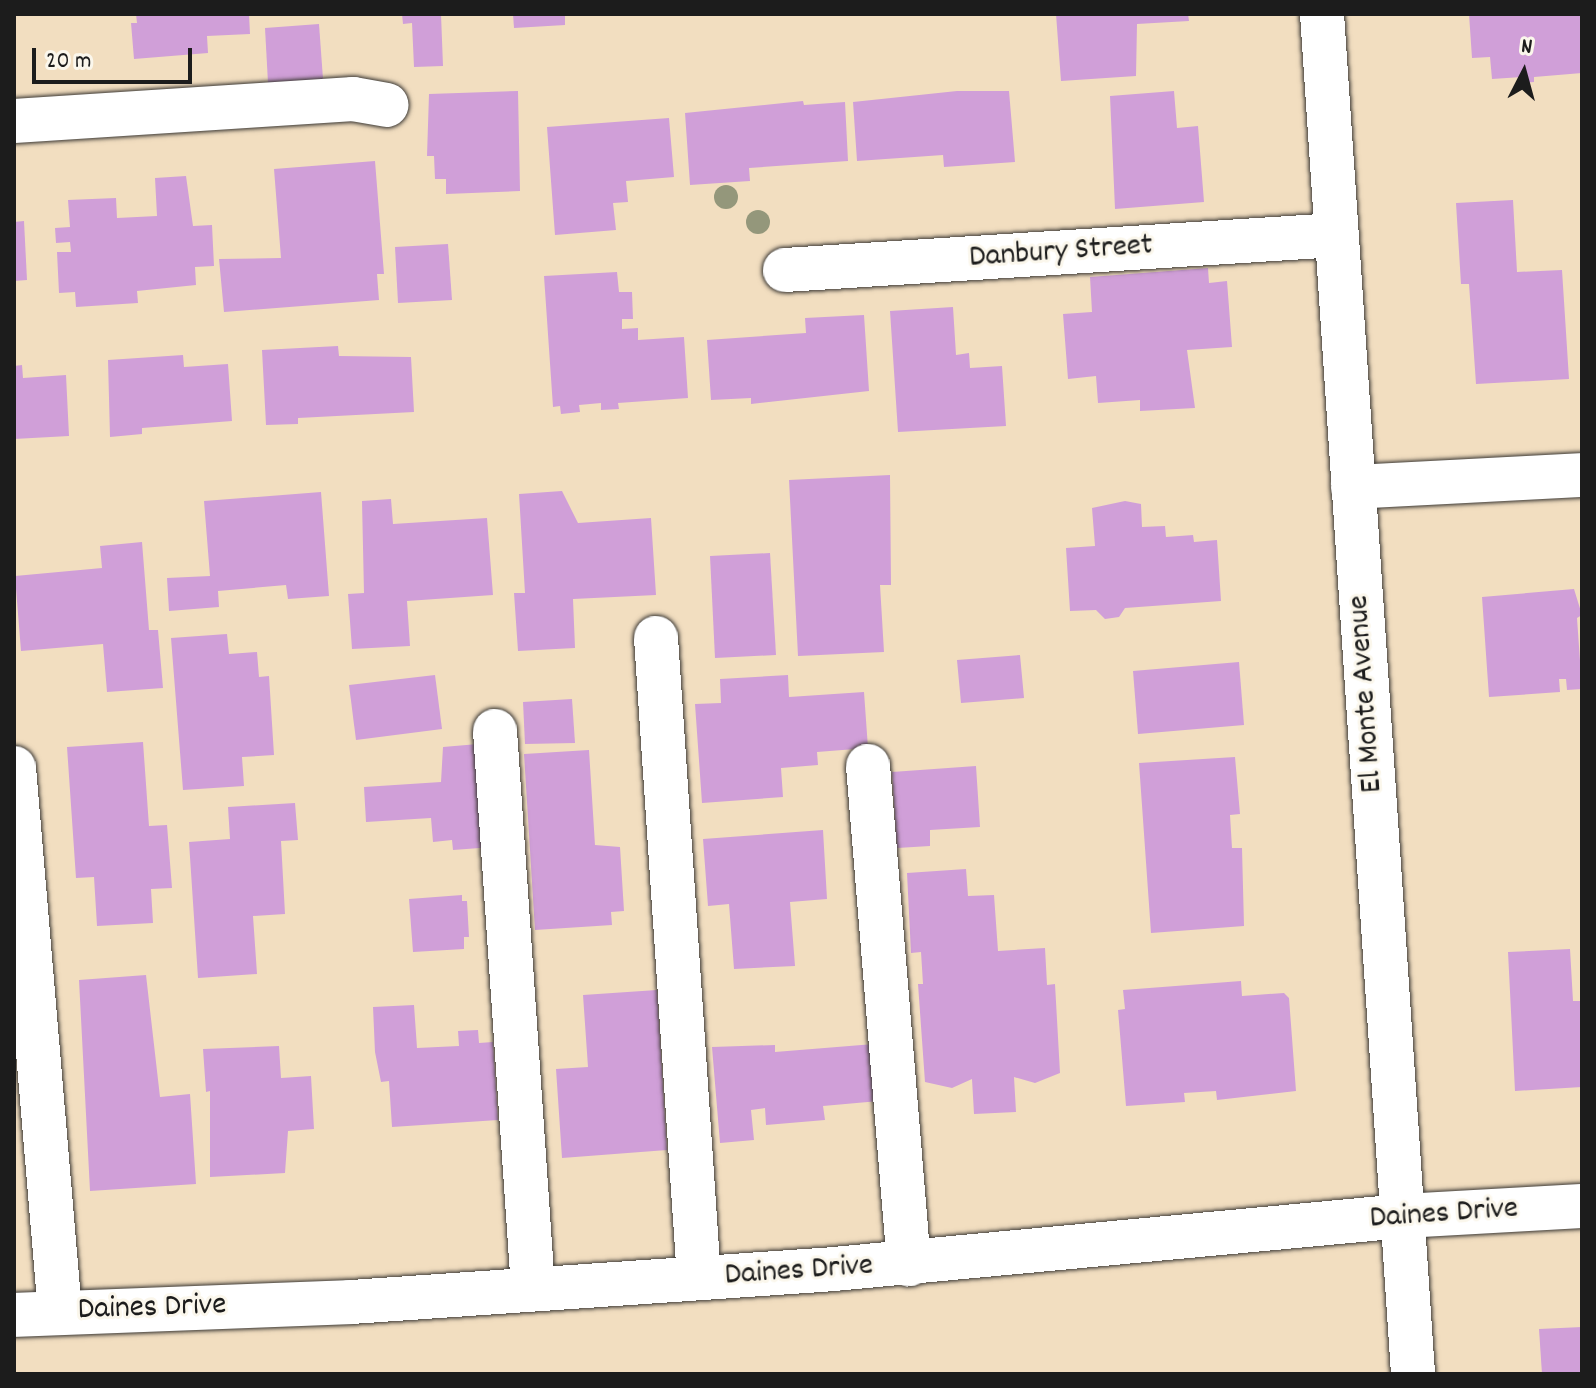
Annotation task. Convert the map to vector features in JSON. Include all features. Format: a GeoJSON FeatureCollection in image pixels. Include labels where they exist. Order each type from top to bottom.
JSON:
{"type":"FeatureCollection","features":[{"type":"Feature","properties":{"kind":"street","name":"El Monte Avenue"},"geometry":{"type":"LineString","coordinates":[[1322,14],[1413,1374]]}},
{"type":"Feature","properties":{"kind":"street"},"geometry":{"type":"LineString","coordinates":[[14,121],[353,99],[386,105]]}},
{"type":"Feature","properties":{"kind":"street","name":"Danbury Street"},"geometry":{"type":"LineString","coordinates":[[785,270],[1336,235]]}},
{"type":"Feature","properties":{"kind":"street"},"geometry":{"type":"LineString","coordinates":[[1353,487],[1582,475]]}},
{"type":"Feature","properties":{"kind":"street"},"geometry":{"type":"LineString","coordinates":[[656,638],[699,1278]]}},
{"type":"Feature","properties":{"kind":"street"},"geometry":{"type":"LineString","coordinates":[[495,731],[533,1289]]}},
{"type":"Feature","properties":{"kind":"street"},"geometry":{"type":"LineString","coordinates":[[868,766],[909,1264]]}},
{"type":"Feature","properties":{"kind":"street"},"geometry":{"type":"LineString","coordinates":[[14,768],[60,1312]]}},
{"type":"Feature","properties":{"kind":"street","name":"Daines Drive"},"geometry":{"type":"LineString","coordinates":[[14,1315],[533,1289],[909,1264],[1403,1216],[1582,1206]]}},
{"type":"Feature","properties":{"kind":"building"},"geometry":{"type":"Polygon","coordinates":[[[136,14],[249,14],[250,34],[207,36],[208,53],[134,59],[131,23],[137,23],[136,14]]]}},
{"type":"Feature","properties":{"kind":"building"},"geometry":{"type":"Polygon","coordinates":[[[402,14],[441,14],[443,66],[414,67],[412,23],[403,24],[402,14]]]}},
{"type":"Feature","properties":{"kind":"building"},"geometry":{"type":"Polygon","coordinates":[[[513,14],[565,14],[565,25],[514,28],[513,14]]]}},
{"type":"Feature","properties":{"kind":"building"},"geometry":{"type":"Polygon","coordinates":[[[1056,14],[1188,14],[1189,21],[1137,24],[1136,76],[1061,81],[1056,14]]]}},
{"type":"Feature","properties":{"kind":"building"},"geometry":{"type":"Polygon","coordinates":[[[1469,14],[1582,14],[1582,73],[1534,77],[1534,82],[1522,83],[1522,77],[1492,79],[1490,57],[1472,58],[1469,14]]]}},
{"type":"Feature","properties":{"kind":"building"},"geometry":{"type":"Polygon","coordinates":[[[319,24],[323,79],[268,83],[265,28],[319,24]]]}},
{"type":"Feature","properties":{"kind":"building"},"geometry":{"type":"Polygon","coordinates":[[[518,91],[520,191],[446,194],[446,179],[435,179],[434,156],[427,156],[429,94],[518,91]]]}},
{"type":"Feature","properties":{"kind":"building"},"geometry":{"type":"Polygon","coordinates":[[[957,91],[1009,91],[1015,162],[944,167],[943,155],[857,161],[853,102],[957,91]]]}},
{"type":"Feature","properties":{"kind":"building"},"geometry":{"type":"Polygon","coordinates":[[[1174,91],[1177,128],[1198,126],[1204,202],[1115,209],[1110,96],[1174,91]]]}},
{"type":"Feature","properties":{"kind":"building"},"geometry":{"type":"Polygon","coordinates":[[[803,101],[804,105],[845,102],[848,161],[749,168],[750,181],[690,185],[685,113],[803,101]]]}},
{"type":"Feature","properties":{"kind":"building"},"geometry":{"type":"Polygon","coordinates":[[[669,118],[674,177],[626,181],[628,202],[613,203],[616,230],[555,235],[547,127],[669,118]]]}},
{"type":"Feature","properties":{"kind":"building"},"geometry":{"type":"Polygon","coordinates":[[[375,161],[384,274],[377,274],[379,300],[224,312],[219,259],[281,258],[274,169],[375,161]]]}},
{"type":"Feature","properties":{"kind":"building"},"geometry":{"type":"Polygon","coordinates":[[[186,176],[193,226],[212,225],[214,266],[195,267],[196,285],[137,291],[138,303],[76,307],[75,292],[59,293],[57,252],[71,252],[70,242],[56,243],[55,228],[70,227],[68,200],[116,198],[117,218],[157,216],[155,178],[186,176]]]}},
{"type":"Feature","properties":{"kind":"building"},"geometry":{"type":"Polygon","coordinates":[[[1513,200],[1517,272],[1562,270],[1569,379],[1476,384],[1469,284],[1461,284],[1456,203],[1513,200]]]}},
{"type":"Feature","properties":{"kind":"building"},"geometry":{"type":"Polygon","coordinates":[[[24,221],[27,280],[14,281],[14,222],[24,221]]]}},
{"type":"Feature","properties":{"kind":"building"},"geometry":{"type":"Polygon","coordinates":[[[448,244],[452,300],[398,303],[395,247],[448,244]]]}},
{"type":"Feature","properties":{"kind":"building"},"geometry":{"type":"Polygon","coordinates":[[[1208,268],[1209,283],[1227,281],[1232,347],[1187,350],[1195,408],[1140,411],[1140,400],[1098,403],[1096,376],[1068,379],[1063,314],[1092,312],[1090,277],[1208,268]]]}},
{"type":"Feature","properties":{"kind":"building"},"geometry":{"type":"Polygon","coordinates":[[[617,272],[619,292],[632,292],[633,319],[622,319],[622,329],[638,328],[638,340],[684,337],[688,398],[618,403],[619,409],[601,410],[601,403],[579,405],[580,412],[561,414],[560,406],[553,407],[544,276],[617,272]]]}},
{"type":"Feature","properties":{"kind":"building"},"geometry":{"type":"Polygon","coordinates":[[[953,307],[956,355],[969,353],[970,368],[1002,366],[1006,426],[898,432],[890,311],[953,307]]]}},
{"type":"Feature","properties":{"kind":"building"},"geometry":{"type":"Polygon","coordinates":[[[864,315],[869,391],[751,404],[751,398],[711,400],[707,340],[806,333],[805,318],[864,315]]]}},
{"type":"Feature","properties":{"kind":"building"},"geometry":{"type":"Polygon","coordinates":[[[338,346],[339,356],[411,357],[414,412],[298,418],[298,424],[266,425],[262,350],[338,346]]]}},
{"type":"Feature","properties":{"kind":"building"},"geometry":{"type":"Polygon","coordinates":[[[183,355],[184,367],[228,364],[232,421],[142,428],[142,434],[110,437],[108,360],[183,355]]]}},
{"type":"Feature","properties":{"kind":"building"},"geometry":{"type":"Polygon","coordinates":[[[22,365],[23,378],[66,375],[69,436],[14,439],[14,366],[22,365]]]}},
{"type":"Feature","properties":{"kind":"building"},"geometry":{"type":"Polygon","coordinates":[[[890,475],[891,585],[880,585],[884,652],[798,656],[789,480],[890,475]]]}},
{"type":"Feature","properties":{"kind":"building"},"geometry":{"type":"Polygon","coordinates":[[[562,491],[578,523],[651,518],[656,595],[573,599],[575,648],[518,651],[514,593],[525,593],[519,494],[562,491]]]}},
{"type":"Feature","properties":{"kind":"building"},"geometry":{"type":"Polygon","coordinates":[[[321,492],[329,596],[288,599],[286,585],[218,591],[219,607],[169,611],[167,578],[210,576],[204,501],[321,492]]]}},
{"type":"Feature","properties":{"kind":"building"},"geometry":{"type":"Polygon","coordinates":[[[391,499],[393,524],[487,518],[493,595],[407,601],[410,646],[352,649],[348,594],[364,593],[362,501],[391,499]]]}},
{"type":"Feature","properties":{"kind":"building"},"geometry":{"type":"Polygon","coordinates":[[[1125,501],[1141,504],[1142,527],[1165,526],[1166,537],[1193,535],[1194,542],[1217,540],[1221,601],[1125,608],[1119,617],[1105,619],[1096,610],[1070,611],[1066,548],[1095,546],[1092,508],[1125,501]]]}},
{"type":"Feature","properties":{"kind":"building"},"geometry":{"type":"Polygon","coordinates":[[[142,542],[149,630],[158,630],[163,688],[107,692],[103,644],[21,651],[15,576],[102,568],[100,546],[142,542]]]}},
{"type":"Feature","properties":{"kind":"building"},"geometry":{"type":"Polygon","coordinates":[[[770,553],[776,655],[715,658],[710,556],[770,553]]]}},
{"type":"Feature","properties":{"kind":"building"},"geometry":{"type":"Polygon","coordinates":[[[1574,589],[1582,615],[1577,618],[1582,689],[1567,690],[1566,679],[1559,679],[1560,692],[1489,697],[1482,597],[1574,589]]]}},
{"type":"Feature","properties":{"kind":"building"},"geometry":{"type":"Polygon","coordinates":[[[227,634],[229,654],[257,652],[259,677],[269,676],[274,755],[242,757],[244,786],[183,790],[171,638],[227,634]]]}},
{"type":"Feature","properties":{"kind":"building"},"geometry":{"type":"Polygon","coordinates":[[[1020,655],[1024,698],[961,703],[957,660],[1020,655]]]}},
{"type":"Feature","properties":{"kind":"building"},"geometry":{"type":"Polygon","coordinates":[[[1239,662],[1244,725],[1138,734],[1133,671],[1239,662]]]}},
{"type":"Feature","properties":{"kind":"building"},"geometry":{"type":"Polygon","coordinates":[[[435,675],[442,729],[356,740],[349,685],[435,675]]]}},
{"type":"Feature","properties":{"kind":"building"},"geometry":{"type":"Polygon","coordinates":[[[788,675],[789,697],[864,692],[868,748],[817,752],[818,765],[781,768],[783,797],[702,803],[695,704],[721,703],[720,679],[788,675]]]}},
{"type":"Feature","properties":{"kind":"building"},"geometry":{"type":"Polygon","coordinates":[[[572,699],[575,743],[525,744],[523,702],[572,699]]]}},
{"type":"Feature","properties":{"kind":"building"},"geometry":{"type":"Polygon","coordinates":[[[143,742],[149,826],[167,825],[172,888],[151,889],[153,923],[97,926],[94,877],[76,878],[67,747],[143,742]]]}},
{"type":"Feature","properties":{"kind":"building"},"geometry":{"type":"Polygon","coordinates":[[[478,744],[493,847],[453,850],[452,840],[433,842],[431,818],[366,822],[364,787],[441,782],[443,747],[478,744]]]}},
{"type":"Feature","properties":{"kind":"building"},"geometry":{"type":"Polygon","coordinates":[[[589,750],[595,845],[620,847],[624,911],[611,912],[612,925],[535,930],[524,754],[589,750]]]}},
{"type":"Feature","properties":{"kind":"building"},"geometry":{"type":"Polygon","coordinates":[[[1235,757],[1240,814],[1230,815],[1232,848],[1242,848],[1244,926],[1151,933],[1139,763],[1235,757]]]}},
{"type":"Feature","properties":{"kind":"building"},"geometry":{"type":"Polygon","coordinates":[[[976,766],[980,827],[930,830],[930,846],[897,848],[892,772],[976,766]]]}},
{"type":"Feature","properties":{"kind":"building"},"geometry":{"type":"Polygon","coordinates":[[[295,803],[298,840],[281,841],[285,914],[253,916],[257,974],[198,978],[189,842],[230,839],[228,807],[295,803]]]}},
{"type":"Feature","properties":{"kind":"building"},"geometry":{"type":"Polygon","coordinates":[[[823,830],[827,899],[790,902],[795,966],[734,969],[729,904],[708,906],[703,839],[823,830]]]}},
{"type":"Feature","properties":{"kind":"building"},"geometry":{"type":"Polygon","coordinates":[[[966,869],[968,896],[994,895],[998,951],[1045,948],[1047,985],[1055,984],[1060,1073],[1035,1083],[1014,1077],[1016,1112],[974,1114],[972,1079],[952,1088],[925,1082],[918,984],[923,984],[921,952],[911,953],[907,873],[966,869]]]}},
{"type":"Feature","properties":{"kind":"building"},"geometry":{"type":"Polygon","coordinates":[[[462,895],[462,901],[467,901],[469,937],[464,937],[464,949],[413,952],[409,899],[462,895]]]}},
{"type":"Feature","properties":{"kind":"building"},"geometry":{"type":"Polygon","coordinates":[[[1570,949],[1573,1001],[1582,1001],[1582,1087],[1515,1091],[1508,952],[1570,949]]]}},
{"type":"Feature","properties":{"kind":"building"},"geometry":{"type":"Polygon","coordinates":[[[146,975],[160,1097],[190,1094],[196,1184],[90,1191],[79,980],[146,975]]]}},
{"type":"Feature","properties":{"kind":"building"},"geometry":{"type":"Polygon","coordinates":[[[1241,981],[1242,996],[1284,993],[1289,998],[1296,1091],[1217,1100],[1216,1091],[1184,1093],[1185,1102],[1126,1106],[1118,1010],[1125,1009],[1123,990],[1241,981]]]}},
{"type":"Feature","properties":{"kind":"building"},"geometry":{"type":"Polygon","coordinates":[[[657,990],[667,1150],[562,1158],[556,1069],[588,1067],[583,995],[657,990]]]}},
{"type":"Feature","properties":{"kind":"building"},"geometry":{"type":"Polygon","coordinates":[[[414,1005],[417,1048],[459,1046],[458,1031],[478,1030],[479,1043],[493,1042],[498,1120],[392,1127],[389,1081],[381,1082],[375,1052],[373,1007],[414,1005]]]}},
{"type":"Feature","properties":{"kind":"building"},"geometry":{"type":"Polygon","coordinates":[[[874,1044],[879,1101],[823,1106],[825,1120],[766,1125],[765,1108],[751,1110],[754,1140],[720,1143],[712,1047],[775,1045],[775,1052],[874,1044]]]}},
{"type":"Feature","properties":{"kind":"building"},"geometry":{"type":"Polygon","coordinates":[[[279,1046],[281,1078],[311,1076],[314,1129],[288,1131],[285,1173],[210,1177],[210,1091],[206,1092],[203,1049],[279,1046]]]}},
{"type":"Feature","properties":{"kind":"building"},"geometry":{"type":"Polygon","coordinates":[[[1582,1327],[1582,1374],[1542,1374],[1539,1329],[1582,1327]]]}}]}
